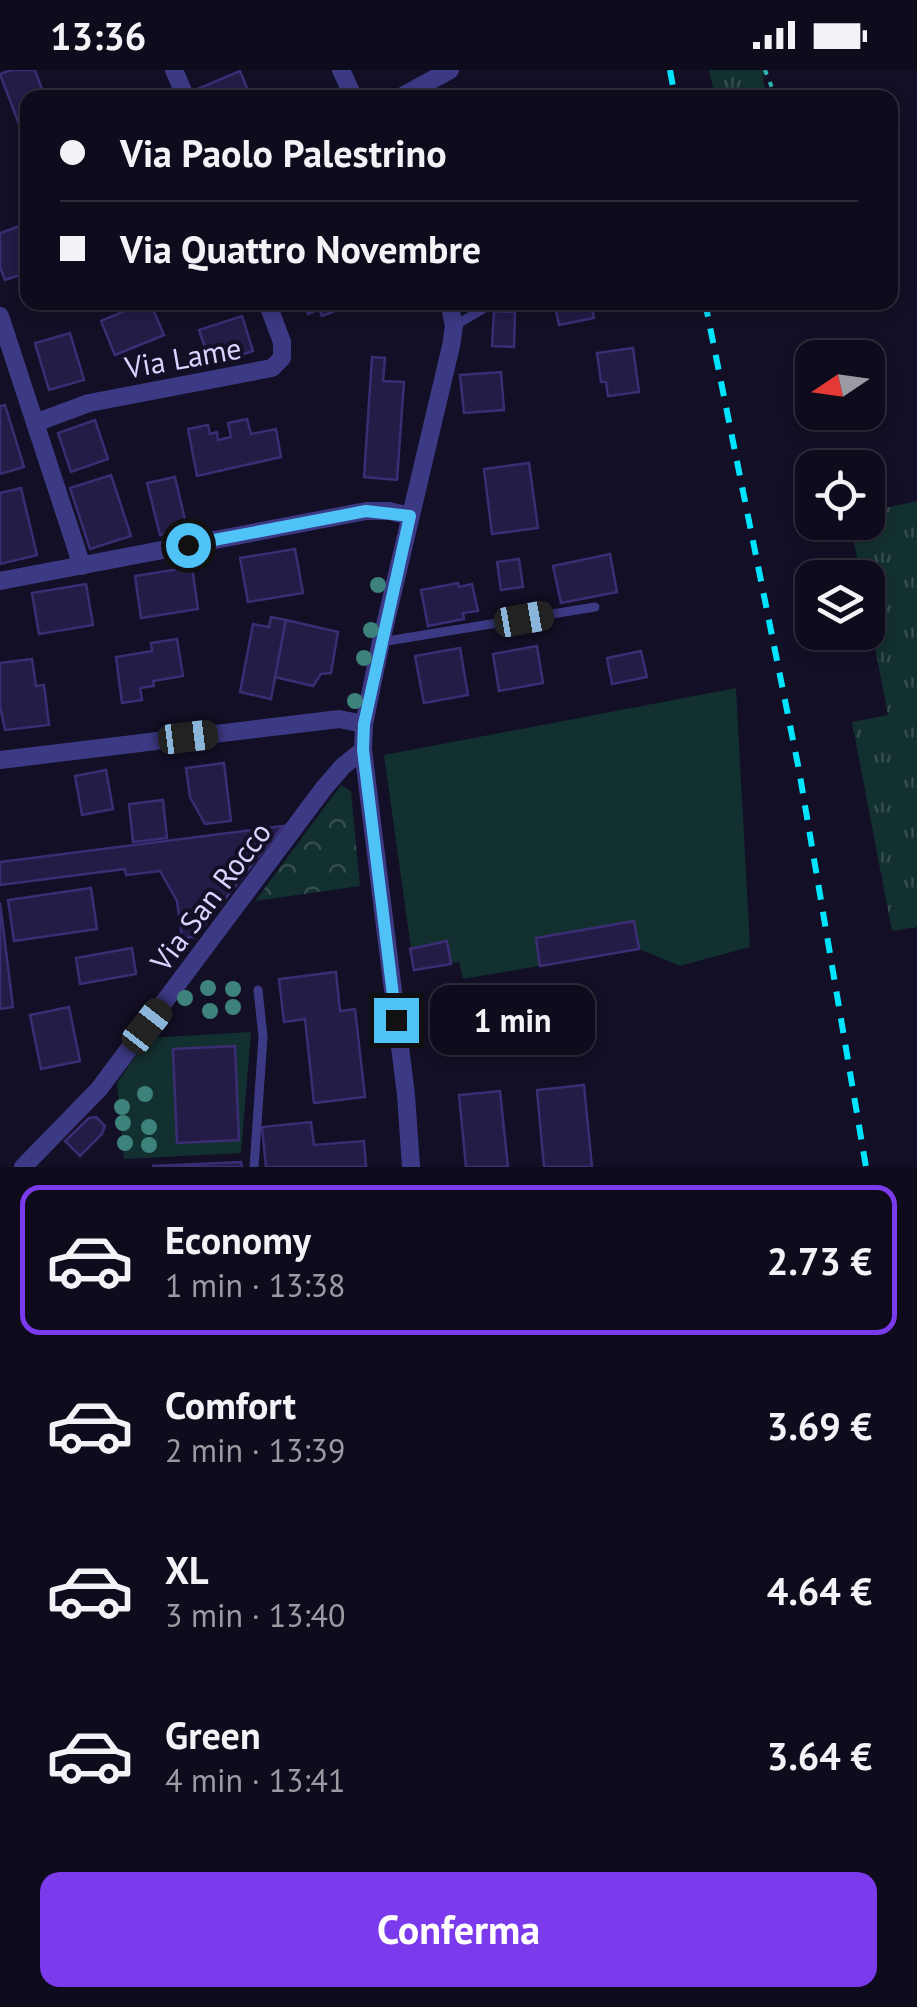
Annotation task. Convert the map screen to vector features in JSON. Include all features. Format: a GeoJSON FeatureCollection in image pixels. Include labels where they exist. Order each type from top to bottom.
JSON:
{"type":"FeatureCollection","features":[{"type":"Feature","properties":{"kind":"street"},"geometry":{"type":"LineString","coordinates":[[414,90],[450,70]]}},
{"type":"Feature","properties":{"kind":"street","name":"Via Lame"},"geometry":{"type":"LineString","coordinates":[[35,422],[88,402],[272,368],[282,358],[282,342],[270,310]]}},
{"type":"Feature","properties":{"kind":"street"},"geometry":{"type":"LineString","coordinates":[[411,1167],[406,1095],[363,750],[364,724],[454,326],[451,310]]}},
{"type":"Feature","properties":{"kind":"street"},"geometry":{"type":"LineString","coordinates":[[0,316],[82,566]]}},
{"type":"Feature","properties":{"kind":"street"},"geometry":{"type":"LineString","coordinates":[[0,581],[366,511],[410,516]]}},
{"type":"Feature","properties":{"kind":"street"},"geometry":{"type":"LineString","coordinates":[[0,760],[340,719],[364,724]]}},
{"type":"Feature","properties":{"kind":"street","name":"Via San Rocco"},"geometry":{"type":"LineString","coordinates":[[23,1167],[98,1089],[324,788],[363,750]]}},
{"type":"Feature","properties":{"kind":"lane"},"geometry":{"type":"LineString","coordinates":[[454,326],[481,310]]}},
{"type":"Feature","properties":{"kind":"lane"},"geometry":{"type":"LineString","coordinates":[[381,642],[595,607]]}},
{"type":"Feature","properties":{"kind":"lane"},"geometry":{"type":"LineString","coordinates":[[254,1167],[263,1037],[258,990]]}},
{"type":"Feature","properties":{"kind":"green space"},"geometry":{"type":"Polygon","coordinates":[[[709,70],[764,70],[767,90],[713,90],[709,70]]]}},
{"type":"Feature","properties":{"kind":"green space"},"geometry":{"type":"Polygon","coordinates":[[[917,501],[917,927],[892,931],[852,722],[888,715],[876,650],[885,650],[885,560],[858,560],[853,540],[885,540],[885,508],[917,501]]]}},
{"type":"Feature","properties":{"kind":"green space"},"geometry":{"type":"Polygon","coordinates":[[[736,688],[750,947],[680,966],[639,949],[463,979],[459,962],[414,970],[384,755],[736,688]]]}},
{"type":"Feature","properties":{"kind":"green space"},"geometry":{"type":"Polygon","coordinates":[[[341,785],[351,791],[360,886],[255,901],[341,785]]]}},
{"type":"Feature","properties":{"kind":"green space"},"geometry":{"type":"Polygon","coordinates":[[[251,1032],[241,1153],[124,1159],[117,1083],[148,1038],[251,1032]]]}},
{"type":"Feature","properties":{"kind":"building"},"geometry":{"type":"Polygon","coordinates":[[[35,70],[42,90],[20,90],[20,127],[0,74],[35,70]]]}},
{"type":"Feature","properties":{"kind":"building"},"geometry":{"type":"Polygon","coordinates":[[[240,71],[248,90],[195,90],[240,71]]]}},
{"type":"Feature","properties":{"kind":"building"},"geometry":{"type":"Polygon","coordinates":[[[20,226],[20,275],[5,280],[0,267],[0,233],[20,226]]]}},
{"type":"Feature","properties":{"kind":"building"},"geometry":{"type":"Polygon","coordinates":[[[127,310],[153,310],[164,335],[115,355],[101,321],[127,310]]]}},
{"type":"Feature","properties":{"kind":"building"},"geometry":{"type":"Polygon","coordinates":[[[556,310],[592,310],[594,318],[559,325],[556,310]]]}},
{"type":"Feature","properties":{"kind":"building"},"geometry":{"type":"Polygon","coordinates":[[[494,311],[515,312],[514,347],[492,346],[494,311]]]}},
{"type":"Feature","properties":{"kind":"building"},"geometry":{"type":"Polygon","coordinates":[[[242,316],[253,351],[211,365],[199,330],[242,316]]]}},
{"type":"Feature","properties":{"kind":"building"},"geometry":{"type":"Polygon","coordinates":[[[70,333],[84,380],[49,390],[35,343],[70,333]]]}},
{"type":"Feature","properties":{"kind":"building"},"geometry":{"type":"Polygon","coordinates":[[[633,348],[639,392],[608,396],[606,382],[601,382],[597,353],[633,348]]]}},
{"type":"Feature","properties":{"kind":"building"},"geometry":{"type":"Polygon","coordinates":[[[372,357],[385,358],[383,381],[404,382],[397,480],[364,477],[372,357]]]}},
{"type":"Feature","properties":{"kind":"building"},"geometry":{"type":"Polygon","coordinates":[[[501,372],[504,410],[464,413],[460,375],[501,372]]]}},
{"type":"Feature","properties":{"kind":"building"},"geometry":{"type":"Polygon","coordinates":[[[5,405],[24,467],[0,474],[0,406],[5,405]]]}},
{"type":"Feature","properties":{"kind":"building"},"geometry":{"type":"Polygon","coordinates":[[[247,419],[251,434],[276,429],[281,457],[197,476],[188,429],[208,425],[210,434],[217,432],[218,440],[231,437],[228,423],[247,419]]]}},
{"type":"Feature","properties":{"kind":"building"},"geometry":{"type":"Polygon","coordinates":[[[95,420],[108,459],[71,472],[58,433],[95,420]]]}},
{"type":"Feature","properties":{"kind":"building"},"geometry":{"type":"Polygon","coordinates":[[[529,463],[538,528],[492,534],[484,469],[529,463]]]}},
{"type":"Feature","properties":{"kind":"building"},"geometry":{"type":"Polygon","coordinates":[[[111,475],[131,536],[90,549],[70,488],[111,475]]]}},
{"type":"Feature","properties":{"kind":"building"},"geometry":{"type":"Polygon","coordinates":[[[175,477],[187,528],[160,535],[147,483],[175,477]]]}},
{"type":"Feature","properties":{"kind":"building"},"geometry":{"type":"Polygon","coordinates":[[[21,488],[37,555],[0,564],[0,493],[21,488]]]}},
{"type":"Feature","properties":{"kind":"building"},"geometry":{"type":"Polygon","coordinates":[[[295,549],[303,593],[248,602],[240,558],[295,549]]]}},
{"type":"Feature","properties":{"kind":"building"},"geometry":{"type":"Polygon","coordinates":[[[610,554],[617,592],[561,603],[553,566],[610,554]]]}},
{"type":"Feature","properties":{"kind":"building"},"geometry":{"type":"Polygon","coordinates":[[[519,559],[523,587],[501,590],[497,562],[519,559]]]}},
{"type":"Feature","properties":{"kind":"building"},"geometry":{"type":"Polygon","coordinates":[[[192,567],[198,609],[141,618],[135,576],[192,567]]]}},
{"type":"Feature","properties":{"kind":"building"},"geometry":{"type":"Polygon","coordinates":[[[458,583],[459,587],[472,584],[478,611],[463,613],[464,619],[428,626],[421,590],[458,583]]]}},
{"type":"Feature","properties":{"kind":"building"},"geometry":{"type":"Polygon","coordinates":[[[86,584],[93,625],[39,634],[32,593],[86,584]]]}},
{"type":"Feature","properties":{"kind":"building"},"geometry":{"type":"Polygon","coordinates":[[[271,617],[286,620],[271,699],[240,692],[253,624],[269,627],[271,617]]]}},
{"type":"Feature","properties":{"kind":"building"},"geometry":{"type":"Polygon","coordinates":[[[286,620],[338,632],[331,673],[321,674],[313,686],[275,677],[286,620]]]}},
{"type":"Feature","properties":{"kind":"building"},"geometry":{"type":"Polygon","coordinates":[[[177,639],[183,676],[153,681],[154,686],[140,688],[142,700],[122,703],[116,657],[152,651],[151,643],[177,639]]]}},
{"type":"Feature","properties":{"kind":"building"},"geometry":{"type":"Polygon","coordinates":[[[537,646],[543,683],[499,691],[493,654],[537,646]]]}},
{"type":"Feature","properties":{"kind":"building"},"geometry":{"type":"Polygon","coordinates":[[[460,648],[468,695],[424,703],[415,656],[460,648]]]}},
{"type":"Feature","properties":{"kind":"building"},"geometry":{"type":"Polygon","coordinates":[[[641,651],[647,677],[612,684],[607,658],[641,651]]]}},
{"type":"Feature","properties":{"kind":"building"},"geometry":{"type":"Polygon","coordinates":[[[32,659],[36,686],[44,685],[49,725],[5,730],[0,706],[0,663],[32,659]]]}},
{"type":"Feature","properties":{"kind":"building"},"geometry":{"type":"Polygon","coordinates":[[[224,763],[231,821],[205,824],[190,797],[186,768],[224,763]]]}},
{"type":"Feature","properties":{"kind":"building"},"geometry":{"type":"Polygon","coordinates":[[[106,770],[113,809],[82,815],[75,776],[106,770]]]}},
{"type":"Feature","properties":{"kind":"building"},"geometry":{"type":"Polygon","coordinates":[[[163,800],[167,838],[133,842],[129,804],[163,800]]]}},
{"type":"Feature","properties":{"kind":"building"},"geometry":{"type":"Polygon","coordinates":[[[283,826],[195,937],[182,938],[177,901],[160,871],[126,875],[125,869],[0,885],[0,862],[283,826]]]}},
{"type":"Feature","properties":{"kind":"building"},"geometry":{"type":"Polygon","coordinates":[[[91,888],[97,929],[14,941],[8,900],[91,888]]]}},
{"type":"Feature","properties":{"kind":"building"},"geometry":{"type":"Polygon","coordinates":[[[0,903],[13,1007],[0,1009],[0,903]]]}},
{"type":"Feature","properties":{"kind":"building"},"geometry":{"type":"Polygon","coordinates":[[[634,921],[639,949],[540,966],[536,938],[634,921]]]}},
{"type":"Feature","properties":{"kind":"building"},"geometry":{"type":"Polygon","coordinates":[[[447,941],[451,964],[414,970],[410,949],[447,941]]]}},
{"type":"Feature","properties":{"kind":"building"},"geometry":{"type":"Polygon","coordinates":[[[132,948],[136,974],[80,984],[76,958],[132,948]]]}},
{"type":"Feature","properties":{"kind":"building"},"geometry":{"type":"Polygon","coordinates":[[[336,972],[340,1011],[355,1009],[365,1097],[314,1103],[305,1019],[284,1022],[279,979],[336,972]]]}},
{"type":"Feature","properties":{"kind":"building"},"geometry":{"type":"Polygon","coordinates":[[[69,1007],[80,1061],[41,1069],[30,1015],[69,1007]]]}},
{"type":"Feature","properties":{"kind":"building"},"geometry":{"type":"Polygon","coordinates":[[[235,1046],[239,1140],[177,1143],[173,1049],[235,1046]]]}},
{"type":"Feature","properties":{"kind":"building"},"geometry":{"type":"Polygon","coordinates":[[[584,1085],[592,1167],[544,1167],[537,1090],[584,1085]]]}},
{"type":"Feature","properties":{"kind":"building"},"geometry":{"type":"Polygon","coordinates":[[[500,1091],[508,1167],[466,1167],[459,1095],[500,1091]]]}},
{"type":"Feature","properties":{"kind":"building"},"geometry":{"type":"Polygon","coordinates":[[[96,1117],[105,1126],[102,1134],[80,1156],[65,1141],[89,1118],[96,1117]]]}},
{"type":"Feature","properties":{"kind":"building"},"geometry":{"type":"Polygon","coordinates":[[[311,1122],[314,1145],[364,1141],[366,1167],[266,1167],[262,1127],[311,1122]]]}},
{"type":"Feature","properties":{"kind":"building"},"geometry":{"type":"Polygon","coordinates":[[[241,1162],[242,1167],[152,1166],[241,1162]]]}},
{"type":"Feature","properties":{"kind":"railway"},"geometry":{"type":"LineString","coordinates":[[670,70],[674,90]]}},
{"type":"Feature","properties":{"kind":"railway"},"geometry":{"type":"LineString","coordinates":[[707,310],[799,770],[866,1167]]}},
{"type":"Feature","properties":{"kind":"route"},"geometry":{"type":"LineString","coordinates":[[188,545],[366,511],[410,516],[364,724],[363,750],[396,1020]]}}]}
